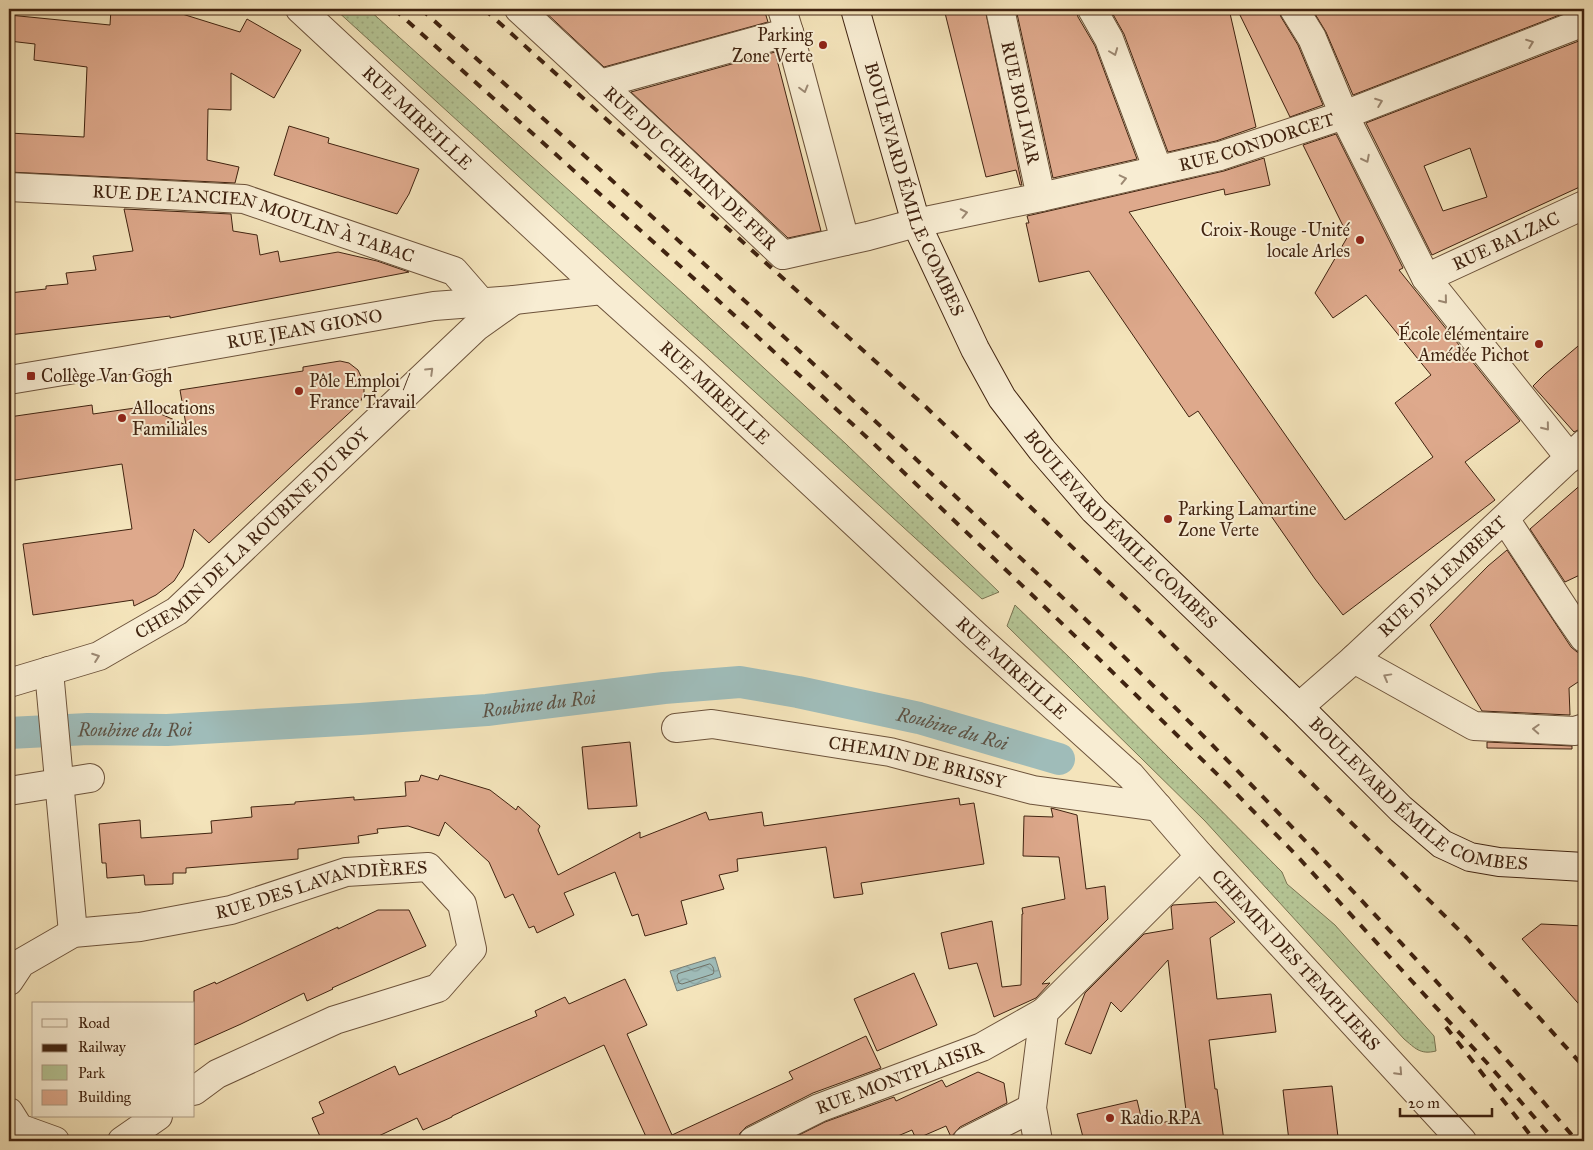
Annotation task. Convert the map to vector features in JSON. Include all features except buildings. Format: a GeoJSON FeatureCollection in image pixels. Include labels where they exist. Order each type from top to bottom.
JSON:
{"type":"FeatureCollection","features":[{"type":"Feature","properties":{"kind":"street","name":"RUE MIREILLE"},"geometry":{"type":"LineString","coordinates":[[300,9],[957,618],[1131,776]]}},
{"type":"Feature","properties":{"kind":"street","name":"RUE DU CHEMIN DE FER"},"geometry":{"type":"LineString","coordinates":[[520,9],[783,255],[845,242],[916,223]]}},
{"type":"Feature","properties":{"kind":"street","name":"BOULEVARD ÉMILE COMBES"},"geometry":{"type":"LineString","coordinates":[[855,9],[916,223],[971,341],[1002,398],[1042,450],[1094,510],[1299,707],[1401,809],[1442,844],[1470,857],[1499,862],[1584,867]]}},
{"type":"Feature","properties":{"kind":"street","name":"RUE BOLIVAR"},"geometry":{"type":"LineString","coordinates":[[1000,9],[1041,197]]}},
{"type":"Feature","properties":{"kind":"street"},"geometry":{"type":"LineString","coordinates":[[1092,9],[1109,39],[1158,170]]}},
{"type":"Feature","properties":{"kind":"street"},"geometry":{"type":"LineString","coordinates":[[1294,9],[1312,38],[1344,115],[1426,278],[1577,451]]}},
{"type":"Feature","properties":{"kind":"street"},"geometry":{"type":"LineString","coordinates":[[600,84],[786,20],[845,242]]}},
{"type":"Feature","properties":{"kind":"street","name":"RUE CONDORCET"},"geometry":{"type":"LineString","coordinates":[[916,223],[1041,197],[1220,156],[1344,115],[1584,22]]}},
{"type":"Feature","properties":{"kind":"street","name":"RUE DE L'ANCIEN MOULIN À TABAC"},"geometry":{"type":"LineString","coordinates":[[9,187],[244,199],[454,271],[481,302]]}},
{"type":"Feature","properties":{"kind":"street","name":"RUE BALZAC"},"geometry":{"type":"LineString","coordinates":[[1426,278],[1584,205]]}},
{"type":"Feature","properties":{"kind":"street","name":"RUE JEAN GIONO"},"geometry":{"type":"LineString","coordinates":[[9,380],[434,306],[514,300],[602,290]]}},
{"type":"Feature","properties":{"kind":"street","name":"CHEMIN DE LA ROUBINE DU ROY"},"geometry":{"type":"LineString","coordinates":[[9,683],[50,684],[176,611],[476,327],[514,300]]}},
{"type":"Feature","properties":{"kind":"street","name":"RUE D'ALEMBERT"},"geometry":{"type":"LineString","coordinates":[[1299,707],[1354,659],[1577,451]]}},
{"type":"Feature","properties":{"kind":"street"},"geometry":{"type":"LineString","coordinates":[[1505,519],[1575,608],[1584,638]]}},
{"type":"Feature","properties":{"kind":"street"},"geometry":{"type":"LineString","coordinates":[[1354,659],[1474,726],[1575,731],[1584,728]]}},
{"type":"Feature","properties":{"kind":"street"},"geometry":{"type":"LineString","coordinates":[[50,684],[72,933]]}},
{"type":"Feature","properties":{"kind":"street","name":"CHEMIN DE BRISSY"},"geometry":{"type":"LineString","coordinates":[[676,728],[712,724],[880,751],[1033,790],[1158,807]]}},
{"type":"Feature","properties":{"kind":"street","name":"CHEMIN DES TEMPLIERS"},"geometry":{"type":"LineString","coordinates":[[1131,776],[1200,856],[1462,1141]]}},
{"type":"Feature","properties":{"kind":"street"},"geometry":{"type":"LineString","coordinates":[[9,791],[58,777],[90,778]]}},
{"type":"Feature","properties":{"kind":"street","name":"RUE MONTPLAISIR"},"geometry":{"type":"LineString","coordinates":[[753,1141],[819,1108],[982,1047],[1044,1012],[1200,856]]}},
{"type":"Feature","properties":{"kind":"street","name":"RUE DES LAVANDIÈRES"},"geometry":{"type":"LineString","coordinates":[[9,981],[20,962],[72,933],[140,927],[231,910],[346,872],[428,867],[462,904],[472,949],[438,988],[335,1020],[217,1074],[195,1090]]}},
{"type":"Feature","properties":{"kind":"street"},"geometry":{"type":"LineString","coordinates":[[1038,1141],[1032,1108],[1044,1012]]}},
{"type":"Feature","properties":{"kind":"street"},"geometry":{"type":"LineString","coordinates":[[967,1141],[1032,1108]]}},
{"type":"Feature","properties":{"kind":"street"},"geometry":{"type":"LineString","coordinates":[[9,1112],[19,1128],[55,1141]]}},
{"type":"Feature","properties":{"kind":"street"},"geometry":{"type":"LineString","coordinates":[[122,1141],[155,1118]]}},
{"type":"Feature","properties":{"kind":"green space"},"geometry":{"type":"Polygon","coordinates":[[[335,9],[368,9],[684,294],[846,444],[999,592],[982,599],[335,9]]]}},
{"type":"Feature","properties":{"kind":"green space"},"geometry":{"type":"Polygon","coordinates":[[[1015,605],[1282,872],[1287,884],[1335,925],[1434,1036],[1436,1051],[1422,1051],[1404,1039],[1205,821],[1007,626],[1015,605]]]}},
{"type":"Feature","properties":{"kind":"water"},"geometry":{"type":"Polygon","coordinates":[[[715,957],[721,977],[677,991],[670,971],[715,957]]]}},
{"type":"Feature","properties":{"kind":"waterway","name":"Roubine du Roi"},"geometry":{"type":"LineString","coordinates":[[9,733],[88,729],[167,730],[360,719],[487,710],[664,688],[740,682],[798,692],[919,718],[1059,759]]}},
{"type":"Feature","properties":{"kind":"railway"},"geometry":{"type":"LineString","coordinates":[[394,9],[709,292],[873,443],[1096,656],[1222,779],[1298,857],[1488,1064],[1555,1141]]}},
{"type":"Feature","properties":{"kind":"railway"},"geometry":{"type":"LineString","coordinates":[[421,9],[780,333],[1110,643],[1171,703],[1349,887],[1407,949],[1577,1141]]}},
{"type":"Feature","properties":{"kind":"railway"},"geometry":{"type":"LineString","coordinates":[[484,9],[926,407],[1139,611],[1467,938],[1584,1067]]}},
{"type":"Feature","properties":{"kind":"railway"},"geometry":{"type":"LineString","coordinates":[[1446,1027],[1535,1141]]}},
{"type":"Feature","properties":{"kind":"place","name":"Parking Zone Verte"},"geometry":{"type":"Point","coordinates":[823,45]}},
{"type":"Feature","properties":{"kind":"place","name":"Croix-Rouge -Unité locale Arles"},"geometry":{"type":"Point","coordinates":[1360,240]}},
{"type":"Feature","properties":{"kind":"place","name":"École élémentaire Amédée Pichot"},"geometry":{"type":"Point","coordinates":[1539,344]}},
{"type":"Feature","properties":{"kind":"place","name":"Collège Van Gogh"},"geometry":{"type":"Point","coordinates":[31,376]}},
{"type":"Feature","properties":{"kind":"place","name":"Pôle Emploi / France Travail"},"geometry":{"type":"Point","coordinates":[299,391]}},
{"type":"Feature","properties":{"kind":"place","name":"Allocations Familiales"},"geometry":{"type":"Point","coordinates":[122,418]}},
{"type":"Feature","properties":{"kind":"place","name":"Parking Lamartine Zone Verte"},"geometry":{"type":"Point","coordinates":[1168,519]}},
{"type":"Feature","properties":{"kind":"place","name":"Radio RPA"},"geometry":{"type":"Point","coordinates":[1110,1118]}}]}
